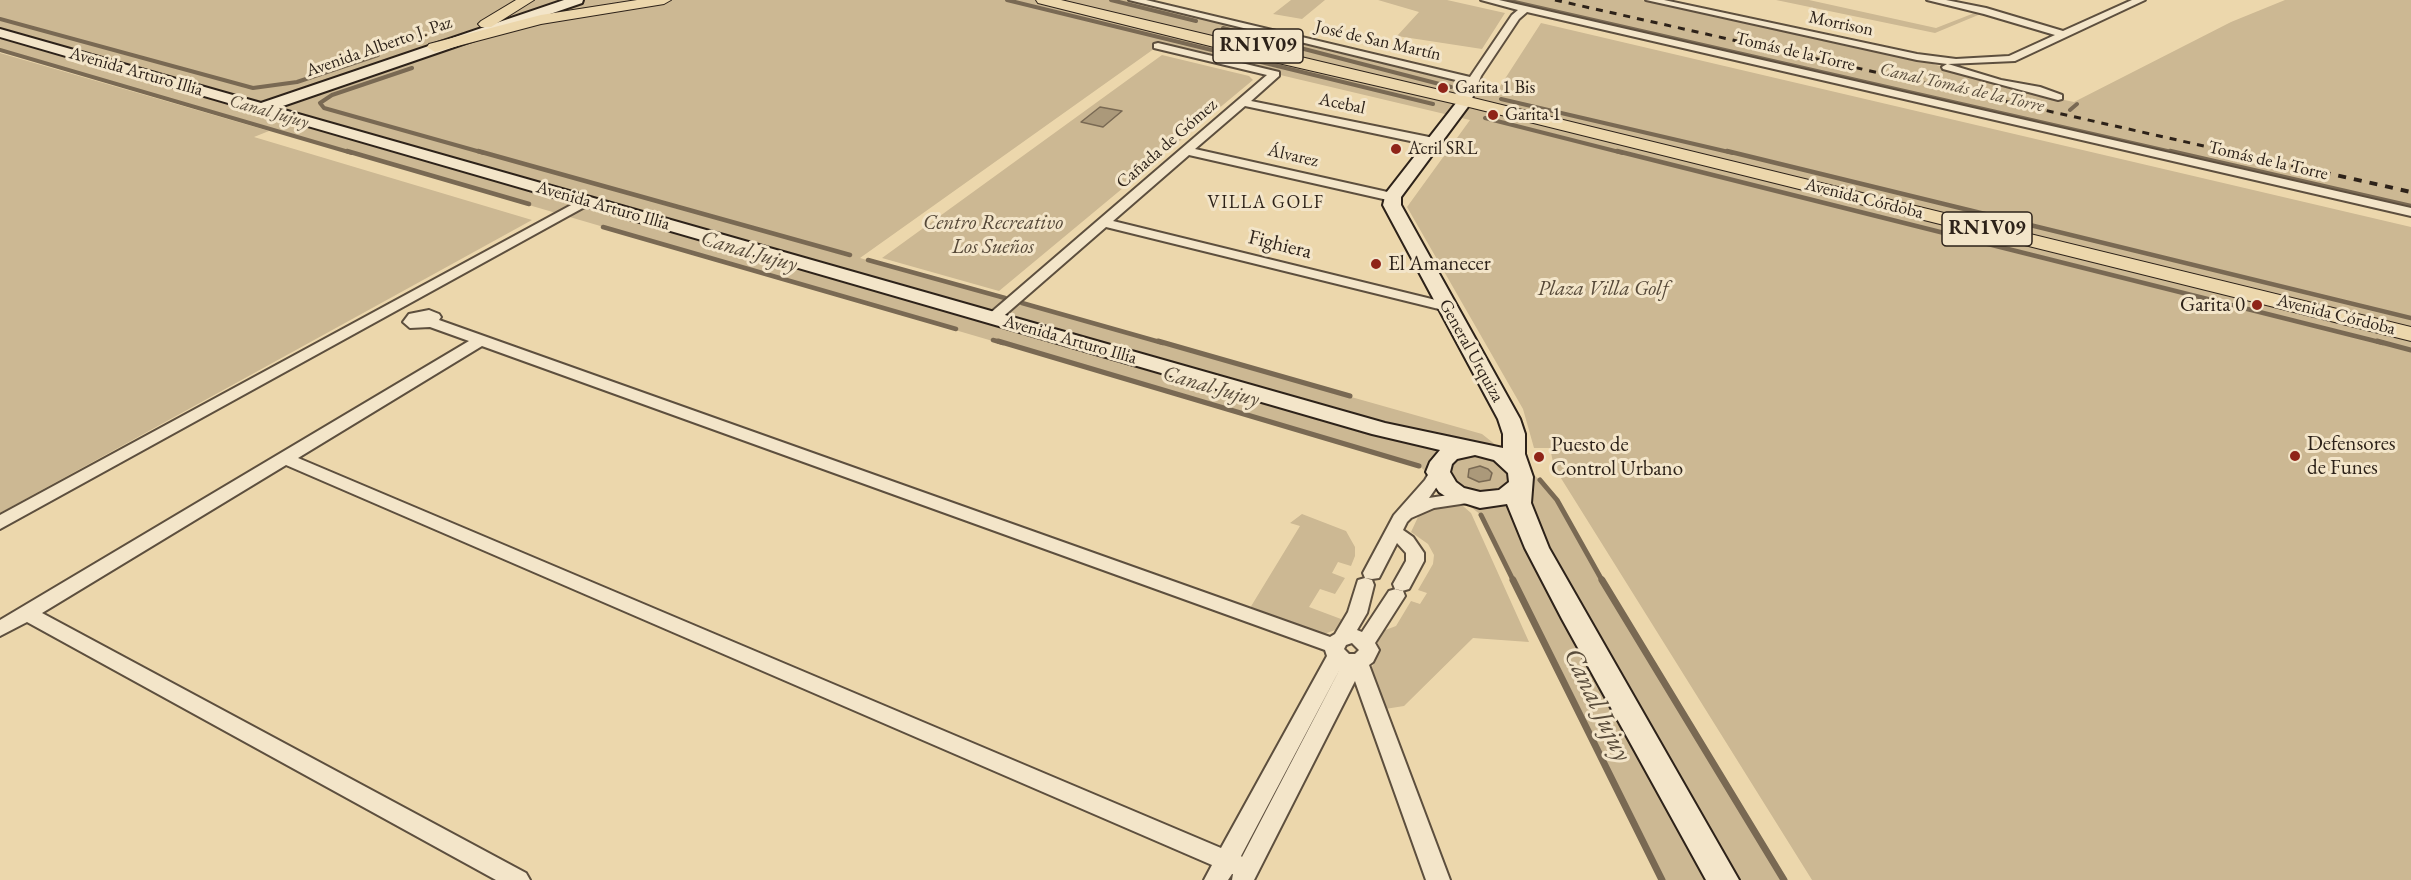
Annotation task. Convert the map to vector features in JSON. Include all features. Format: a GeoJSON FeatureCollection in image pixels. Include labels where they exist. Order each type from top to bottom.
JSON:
{"type":"FeatureCollection","features":[{"type":"Feature","properties":{"kind":"main road"},"geometry":{"type":"LineString","coordinates":[[435,47],[503,15],[527,0]]}},
{"type":"Feature","properties":{"kind":"main road","name":"Avenida Alberto J. Paz"},"geometry":{"type":"LineString","coordinates":[[262,108],[577,0]]}},
{"type":"Feature","properties":{"kind":"main road"},"geometry":{"type":"LineString","coordinates":[[435,47],[551,18],[664,0]]}},
{"type":"Feature","properties":{"kind":"main road","name":"Avenida Córdoba"},"geometry":{"type":"LineString","coordinates":[[1043,0],[1274,57],[1465,100],[2411,334]]}},
{"type":"Feature","properties":{"kind":"main road","name":"Avenida Córdoba"},"geometry":{"type":"LineString","coordinates":[[1070,0],[1284,52],[1422,90]]}},
{"type":"Feature","properties":{"kind":"main road","name":"Avenida Arturo Illia"},"geometry":{"type":"LineString","coordinates":[[0,33],[1380,429],[1471,448]]}},
{"type":"Feature","properties":{"kind":"main road"},"geometry":{"type":"LineString","coordinates":[[215,94],[263,94],[330,85]]}},
{"type":"Feature","properties":{"kind":"main road"},"geometry":{"type":"LineString","coordinates":[[303,120],[301,106],[304,101],[330,85]]}},
{"type":"Feature","properties":{"kind":"main road"},"geometry":{"type":"LineString","coordinates":[[1392,197],[1465,100]]}},
{"type":"Feature","properties":{"kind":"main road","name":"General Urquiza"},"geometry":{"type":"LineString","coordinates":[[1392,197],[1392,205],[1514,434],[1514,454],[1519,478],[1519,503],[1537,548],[1723,880]]}},
{"type":"Feature","properties":{"kind":"main road","name":"General Urquiza"},"geometry":{"type":"LineString","coordinates":[[1471,448],[1496,441],[1508,430],[1509,423]]}},
{"type":"Feature","properties":{"kind":"main road","name":"Avenida Arturo Illia"},"geometry":{"type":"LineString","coordinates":[[1380,429],[1419,446],[1430,455],[1438,469]]}},
{"type":"Feature","properties":{"kind":"main road"},"geometry":{"type":"LineString","coordinates":[[1471,448],[1502,455],[1519,478],[1514,492],[1505,497],[1474,499],[1447,487],[1438,469],[1449,454],[1471,448]]}},
{"type":"Feature","properties":{"kind":"main road","name":"General Urquiza"},"geometry":{"type":"LineString","coordinates":[[1474,499],[1512,521],[1537,548]]}},
{"type":"Feature","properties":{"kind":"street","name":"José de San Martín"},"geometry":{"type":"LineString","coordinates":[[1134,0],[1474,81]]}},
{"type":"Feature","properties":{"kind":"street","name":"Tomás de la Torre"},"geometry":{"type":"LineString","coordinates":[[1486,0],[2411,212]]}},
{"type":"Feature","properties":{"kind":"street","name":"Morrison"},"geometry":{"type":"LineString","coordinates":[[1652,0],[1917,57],[1959,67],[2040,94],[2070,99]]}},
{"type":"Feature","properties":{"kind":"street"},"geometry":{"type":"LineString","coordinates":[[1932,0],[1986,11],[2065,35]]}},
{"type":"Feature","properties":{"kind":"street","name":"Morrison"},"geometry":{"type":"LineString","coordinates":[[1959,67],[2011,59],[2140,0]]}},
{"type":"Feature","properties":{"kind":"street"},"geometry":{"type":"LineString","coordinates":[[1465,100],[1474,81],[1515,17],[1526,9]]}},
{"type":"Feature","properties":{"kind":"street","name":"Cañada de Gómez"},"geometry":{"type":"LineString","coordinates":[[993,318],[1275,74],[1158,46]]}},
{"type":"Feature","properties":{"kind":"street","name":"Acebal"},"geometry":{"type":"LineString","coordinates":[[1242,102],[1434,142]]}},
{"type":"Feature","properties":{"kind":"street","name":"Álvarez"},"geometry":{"type":"LineString","coordinates":[[1187,151],[1392,197]]}},
{"type":"Feature","properties":{"kind":"street"},"geometry":{"type":"LineString","coordinates":[[0,524],[586,201]]}},
{"type":"Feature","properties":{"kind":"street","name":"Fighiera"},"geometry":{"type":"LineString","coordinates":[[1104,223],[1447,307]]}},
{"type":"Feature","properties":{"kind":"street"},"geometry":{"type":"LineString","coordinates":[[430,322],[1348,651],[1438,880]]}},
{"type":"Feature","properties":{"kind":"street"},"geometry":{"type":"LineString","coordinates":[[0,629],[481,340]]}},
{"type":"Feature","properties":{"kind":"street"},"geometry":{"type":"LineString","coordinates":[[284,458],[1226,861],[1245,875],[1348,651],[1349,628],[1366,587],[1397,525],[1432,483],[1438,469]]}},
{"type":"Feature","properties":{"kind":"street"},"geometry":{"type":"LineString","coordinates":[[1397,525],[1430,503],[1474,499]]}},
{"type":"Feature","properties":{"kind":"street"},"geometry":{"type":"LineString","coordinates":[[1216,880],[1348,651],[1394,597],[1416,561],[1415,553],[1397,525]]}},
{"type":"Feature","properties":{"kind":"street"},"geometry":{"type":"LineString","coordinates":[[1366,587],[1394,597]]}},
{"type":"Feature","properties":{"kind":"street"},"geometry":{"type":"LineString","coordinates":[[26,613],[518,880]]}},
{"type":"Feature","properties":{"kind":"green space","name":"Plaza Villa Golf"},"geometry":{"type":"Polygon","coordinates":[[[0,0],[1134,0],[1499,88],[1541,23],[2411,227],[2411,880],[1812,880],[1554,467],[1550,448],[1534,448],[1523,409],[1407,207],[1470,120],[1158,46],[860,258],[1482,434],[1540,480],[1557,500],[1622,615],[1784,880],[1662,880],[1481,515],[1419,466],[0,50],[0,0]]]}},
{"type":"Feature","properties":{"kind":"green space"},"geometry":{"type":"Polygon","coordinates":[[[1291,0],[1325,0],[1302,19],[1273,14],[1291,0]]]}},
{"type":"Feature","properties":{"kind":"green space"},"geometry":{"type":"Polygon","coordinates":[[[1378,0],[1447,0],[1505,13],[1482,49],[1397,36],[1419,12],[1378,0]]]}},
{"type":"Feature","properties":{"kind":"green space"},"geometry":{"type":"Polygon","coordinates":[[[1486,0],[1642,0],[1920,60],[2021,91],[2074,102],[2231,22],[2285,0],[2411,0],[2411,212],[1486,0]]]}},
{"type":"Feature","properties":{"kind":"green space"},"geometry":{"type":"Polygon","coordinates":[[[1776,0],[1809,0],[1936,28],[1977,12],[1983,13],[1935,33],[1776,0]]]}},
{"type":"Feature","properties":{"kind":"green space"},"geometry":{"type":"Polygon","coordinates":[[[0,53],[269,131],[254,137],[532,220],[0,513],[0,53]]]}},
{"type":"Feature","properties":{"kind":"green space","name":"Centro Recreativo Los Sueños"},"geometry":{"type":"Polygon","coordinates":[[[1162,55],[1249,76],[1253,80],[999,291],[882,258],[1162,55]]]}},
{"type":"Feature","properties":{"kind":"green space"},"geometry":{"type":"Polygon","coordinates":[[[1440,505],[1463,506],[1471,513],[1529,642],[1473,638],[1404,706],[1385,709],[1370,671],[1380,650],[1376,637],[1380,632],[1396,626],[1411,601],[1420,604],[1427,593],[1418,590],[1433,564],[1434,555],[1428,544],[1411,532],[1418,517],[1428,509],[1440,505]]]}},
{"type":"Feature","properties":{"kind":"green space"},"geometry":{"type":"Polygon","coordinates":[[[1302,514],[1346,531],[1355,547],[1355,556],[1351,566],[1338,562],[1332,573],[1345,578],[1335,594],[1320,589],[1309,607],[1341,619],[1341,628],[1324,634],[1250,608],[1300,526],[1290,523],[1302,514]]]}},
{"type":"Feature","properties":{"kind":"shaded area"},"geometry":{"type":"Polygon","coordinates":[[[1100,107],[1122,111],[1103,127],[1081,122],[1100,107]]]}},
{"type":"Feature","properties":{"kind":"shaded area"},"geometry":{"type":"Polygon","coordinates":[[[1480,466],[1492,473],[1490,480],[1479,482],[1468,477],[1469,469],[1480,466]]]}},
{"type":"Feature","properties":{"kind":"waterway"},"geometry":{"type":"LineString","coordinates":[[1007,0],[1433,104]]}},
{"type":"Feature","properties":{"kind":"waterway"},"geometry":{"type":"LineString","coordinates":[[1111,0],[1196,21]]}},
{"type":"Feature","properties":{"kind":"waterway","name":"Canal Tomás de la Torre"},"geometry":{"type":"LineString","coordinates":[[1506,0],[2176,153]]}},
{"type":"Feature","properties":{"kind":"waterway"},"geometry":{"type":"LineString","coordinates":[[0,19],[253,88],[297,82],[378,55]]}},
{"type":"Feature","properties":{"kind":"waterway"},"geometry":{"type":"LineString","coordinates":[[1223,28],[1451,87]]}},
{"type":"Feature","properties":{"kind":"waterway","name":"Canal Jujuy"},"geometry":{"type":"LineString","coordinates":[[0,50],[352,153]]}},
{"type":"Feature","properties":{"kind":"waterway"},"geometry":{"type":"LineString","coordinates":[[412,68],[332,95],[320,103],[324,108],[484,153]]}},
{"type":"Feature","properties":{"kind":"waterway"},"geometry":{"type":"LineString","coordinates":[[1501,99],[1733,153]]}},
{"type":"Feature","properties":{"kind":"waterway"},"geometry":{"type":"LineString","coordinates":[[2070,110],[2077,104]]}},
{"type":"Feature","properties":{"kind":"waterway"},"geometry":{"type":"LineString","coordinates":[[1485,118],[1623,153]]}},
{"type":"Feature","properties":{"kind":"waterway","name":"Canal Jujuy"},"geometry":{"type":"LineString","coordinates":[[347,151],[529,204]]}},
{"type":"Feature","properties":{"kind":"waterway"},"geometry":{"type":"LineString","coordinates":[[478,151],[850,255]]}},
{"type":"Feature","properties":{"kind":"waterway"},"geometry":{"type":"LineString","coordinates":[[1617,151],[2383,343]]}},
{"type":"Feature","properties":{"kind":"waterway"},"geometry":{"type":"LineString","coordinates":[[1727,151],[2411,318]]}},
{"type":"Feature","properties":{"kind":"waterway","name":"Canal Tomás de la Torre"},"geometry":{"type":"LineString","coordinates":[[2170,151],[2411,206]]}},
{"type":"Feature","properties":{"kind":"waterway","name":"Canal Jujuy"},"geometry":{"type":"LineString","coordinates":[[603,227],[956,329]]}},
{"type":"Feature","properties":{"kind":"waterway"},"geometry":{"type":"LineString","coordinates":[[868,260],[1005,298]]}},
{"type":"Feature","properties":{"kind":"waterway"},"geometry":{"type":"LineString","coordinates":[[1022,303],[1163,343]]}},
{"type":"Feature","properties":{"kind":"waterway","name":"Canal Jujuy"},"geometry":{"type":"LineString","coordinates":[[993,340],[1003,343]]}},
{"type":"Feature","properties":{"kind":"waterway","name":"Canal Jujuy"},"geometry":{"type":"LineString","coordinates":[[998,341],[1419,466]]}},
{"type":"Feature","properties":{"kind":"waterway"},"geometry":{"type":"LineString","coordinates":[[1158,341],[1350,396]]}},
{"type":"Feature","properties":{"kind":"waterway"},"geometry":{"type":"LineString","coordinates":[[2377,341],[2411,350]]}},
{"type":"Feature","properties":{"kind":"waterway"},"geometry":{"type":"LineString","coordinates":[[1540,480],[1557,500],[1603,582]]}},
{"type":"Feature","properties":{"kind":"waterway","name":"Canal Jujuy"},"geometry":{"type":"LineString","coordinates":[[1481,515],[1514,582]]}},
{"type":"Feature","properties":{"kind":"waterway","name":"Canal Jujuy"},"geometry":{"type":"LineString","coordinates":[[1513,580],[1662,880]]}},
{"type":"Feature","properties":{"kind":"waterway"},"geometry":{"type":"LineString","coordinates":[[1602,580],[1784,880]]}},
{"type":"Feature","properties":{"kind":"railway"},"geometry":{"type":"LineString","coordinates":[[1555,0],[2235,153]]}},
{"type":"Feature","properties":{"kind":"railway"},"geometry":{"type":"LineString","coordinates":[[2229,151],[2411,192]]}},
{"type":"Feature","properties":{"kind":"place","name":"Garita 1 Bis"},"geometry":{"type":"Point","coordinates":[1443,88]}},
{"type":"Feature","properties":{"kind":"place","name":"Garita 1"},"geometry":{"type":"Point","coordinates":[1493,115]}},
{"type":"Feature","properties":{"kind":"place","name":"Acril SRL"},"geometry":{"type":"Point","coordinates":[1396,149]}},
{"type":"Feature","properties":{"kind":"place","name":"El Amanecer"},"geometry":{"type":"Point","coordinates":[1376,264]}},
{"type":"Feature","properties":{"kind":"place","name":"Garita 0"},"geometry":{"type":"Point","coordinates":[2257,305]}},
{"type":"Feature","properties":{"kind":"place","name":"Defensores de Funes"},"geometry":{"type":"Point","coordinates":[2295,456]}},
{"type":"Feature","properties":{"kind":"place","name":"Puesto de Control Urbano"},"geometry":{"type":"Point","coordinates":[1539,457]}},
{"type":"Feature","properties":{"kind":"district","name":"VILLA GOLF"},"geometry":{"type":"Point","coordinates":[1266,203]}}]}
